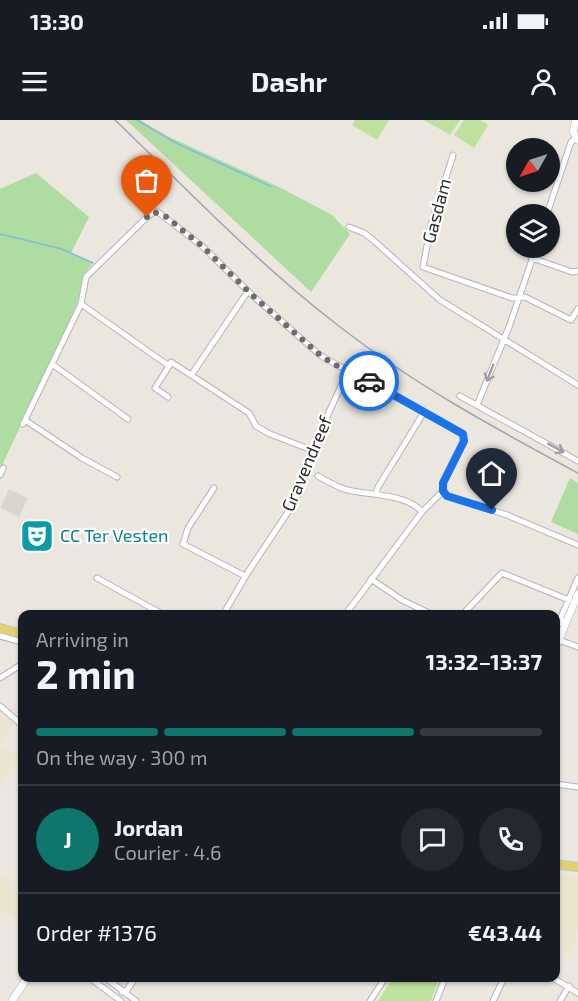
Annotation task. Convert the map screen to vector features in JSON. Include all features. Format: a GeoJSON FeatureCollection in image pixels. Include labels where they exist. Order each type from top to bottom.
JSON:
{"type":"FeatureCollection","features":[{"type":"Feature","properties":{"kind":"main road"},"geometry":{"type":"LineString","coordinates":[[0,632],[18,637]]}},
{"type":"Feature","properties":{"kind":"main road"},"geometry":{"type":"LineString","coordinates":[[560,866],[578,867]]}},
{"type":"Feature","properties":{"kind":"street"},"geometry":{"type":"LineString","coordinates":[[550,204],[570,145],[577,139],[573,132],[576,120]]}},
{"type":"Feature","properties":{"kind":"street","name":"Gasdam"},"geometry":{"type":"LineString","coordinates":[[413,277],[423,267],[431,225],[453,155]]}},
{"type":"Feature","properties":{"kind":"street"},"geometry":{"type":"LineString","coordinates":[[117,477],[24,422],[81,304],[84,284],[89,273],[154,212],[165,216],[202,246],[313,349],[348,371],[376,384],[461,432],[465,436],[464,441],[443,483],[443,491],[447,496],[507,515],[578,545]]}},
{"type":"Feature","properties":{"kind":"street"},"geometry":{"type":"LineString","coordinates":[[349,227],[364,233],[440,300],[578,385]]}},
{"type":"Feature","properties":{"kind":"street"},"geometry":{"type":"LineString","coordinates":[[477,405],[519,299],[532,258],[572,272],[578,271]]}},
{"type":"Feature","properties":{"kind":"street","name":"Gasdam"},"geometry":{"type":"LineString","coordinates":[[423,267],[512,298],[525,297],[571,320],[578,309]]}},
{"type":"Feature","properties":{"kind":"street"},"geometry":{"type":"LineString","coordinates":[[192,374],[248,291]]}},
{"type":"Feature","properties":{"kind":"street"},"geometry":{"type":"LineString","coordinates":[[81,304],[169,366]]}},
{"type":"Feature","properties":{"kind":"street"},"geometry":{"type":"LineString","coordinates":[[168,397],[155,388],[171,362],[249,413],[256,426],[270,434],[314,451]]}},
{"type":"Feature","properties":{"kind":"street"},"geometry":{"type":"LineString","coordinates":[[52,364],[128,419]]}},
{"type":"Feature","properties":{"kind":"street","name":"Gravendreef"},"geometry":{"type":"LineString","coordinates":[[226,610],[245,576],[296,500],[336,394],[348,371]]}},
{"type":"Feature","properties":{"kind":"street"},"geometry":{"type":"LineString","coordinates":[[460,396],[578,461]]}},
{"type":"Feature","properties":{"kind":"street"},"geometry":{"type":"LineString","coordinates":[[376,494],[378,487],[424,412]]}},
{"type":"Feature","properties":{"kind":"street"},"geometry":{"type":"LineString","coordinates":[[0,475],[3,468]]}},
{"type":"Feature","properties":{"kind":"street"},"geometry":{"type":"LineString","coordinates":[[318,476],[345,489],[412,503],[422,512]]}},
{"type":"Feature","properties":{"kind":"street"},"geometry":{"type":"LineString","coordinates":[[214,488],[188,528],[183,544],[245,576]]}},
{"type":"Feature","properties":{"kind":"street"},"geometry":{"type":"LineString","coordinates":[[349,610],[422,512],[443,491]]}},
{"type":"Feature","properties":{"kind":"street"},"geometry":{"type":"LineString","coordinates":[[467,610],[502,573],[507,573],[569,600]]}},
{"type":"Feature","properties":{"kind":"street"},"geometry":{"type":"LineString","coordinates":[[96,578],[155,610]]}},
{"type":"Feature","properties":{"kind":"street"},"geometry":{"type":"LineString","coordinates":[[562,624],[561,617],[578,578]]}},
{"type":"Feature","properties":{"kind":"street"},"geometry":{"type":"LineString","coordinates":[[371,579],[402,600],[423,610]]}},
{"type":"Feature","properties":{"kind":"street"},"geometry":{"type":"LineString","coordinates":[[560,630],[577,600]]}},
{"type":"Feature","properties":{"kind":"street"},"geometry":{"type":"LineString","coordinates":[[560,634],[577,600]]}},
{"type":"Feature","properties":{"kind":"street"},"geometry":{"type":"LineString","coordinates":[[560,641],[578,647]]}},
{"type":"Feature","properties":{"kind":"street"},"geometry":{"type":"LineString","coordinates":[[0,678],[18,667]]}},
{"type":"Feature","properties":{"kind":"street"},"geometry":{"type":"LineString","coordinates":[[0,706],[18,722]]}},
{"type":"Feature","properties":{"kind":"street"},"geometry":{"type":"LineString","coordinates":[[560,785],[578,787]]}},
{"type":"Feature","properties":{"kind":"street"},"geometry":{"type":"LineString","coordinates":[[12,1001],[24,982]]}},
{"type":"Feature","properties":{"kind":"street"},"geometry":{"type":"LineString","coordinates":[[95,982],[119,1000],[123,991],[127,990],[132,982]]}},
{"type":"Feature","properties":{"kind":"street"},"geometry":{"type":"LineString","coordinates":[[111,982],[136,1001]]}},
{"type":"Feature","properties":{"kind":"street"},"geometry":{"type":"LineString","coordinates":[[370,1001],[382,982]]}},
{"type":"Feature","properties":{"kind":"street"},"geometry":{"type":"LineString","coordinates":[[436,1001],[443,982]]}},
{"type":"Feature","properties":{"kind":"street"},"geometry":{"type":"LineString","coordinates":[[493,1001],[502,982]]}},
{"type":"Feature","properties":{"kind":"street"},"geometry":{"type":"LineString","coordinates":[[560,982],[578,993]]}},
{"type":"Feature","properties":{"kind":"street"},"geometry":{"type":"LineString","coordinates":[[560,1001],[568,986]]}},
{"type":"Feature","properties":{"kind":"shaded area"},"geometry":{"type":"Polygon","coordinates":[[[9,489],[28,498],[19,517],[0,508],[9,489]]]}},
{"type":"Feature","properties":{"kind":"shaded area"},"geometry":{"type":"Polygon","coordinates":[[[0,708],[17,721],[9,729],[1,746],[18,755],[18,758],[0,787],[0,708]]]}},
{"type":"Feature","properties":{"kind":"shaded area"},"geometry":{"type":"Polygon","coordinates":[[[0,874],[12,880],[8,886],[18,892],[18,920],[0,911],[0,874]]]}},
{"type":"Feature","properties":{"kind":"shaded area"},"geometry":{"type":"Polygon","coordinates":[[[560,874],[578,875],[578,929],[571,956],[560,948],[560,874]]]}},
{"type":"Feature","properties":{"kind":"green space"},"geometry":{"type":"Polygon","coordinates":[[[126,120],[140,120],[167,136],[279,187],[332,215],[350,234],[311,292],[126,120]]]}},
{"type":"Feature","properties":{"kind":"green space"},"geometry":{"type":"Polygon","coordinates":[[[355,120],[389,120],[377,140],[352,125],[355,120]]]}},
{"type":"Feature","properties":{"kind":"green space"},"geometry":{"type":"Polygon","coordinates":[[[424,120],[460,120],[450,135],[424,120]]]}},
{"type":"Feature","properties":{"kind":"green space"},"geometry":{"type":"Polygon","coordinates":[[[464,120],[480,120],[488,125],[474,148],[454,135],[464,120]]]}},
{"type":"Feature","properties":{"kind":"green space"},"geometry":{"type":"Polygon","coordinates":[[[36,173],[89,217],[71,253],[93,263],[83,276],[77,304],[0,470],[0,189],[36,173]]]}},
{"type":"Feature","properties":{"kind":"green space"},"geometry":{"type":"Polygon","coordinates":[[[570,478],[578,483],[578,534],[551,522],[570,478]]]}},
{"type":"Feature","properties":{"kind":"green space"},"geometry":{"type":"Polygon","coordinates":[[[390,982],[438,982],[431,1001],[378,1001],[390,982]]]}},
{"type":"Feature","properties":{"kind":"waterway"},"geometry":{"type":"LineString","coordinates":[[137,120],[178,144],[272,187]]}},
{"type":"Feature","properties":{"kind":"waterway"},"geometry":{"type":"LineString","coordinates":[[0,234],[62,249],[93,263]]}},
{"type":"Feature","properties":{"kind":"railway"},"geometry":{"type":"LineString","coordinates":[[115,120],[277,275],[335,323],[423,385],[578,473]]}},
{"type":"Feature","properties":{"kind":"way so far"},"geometry":{"type":"LineString","coordinates":[[147,217],[154,212],[165,216],[202,246],[252,295],[321,356],[369,381]]}},
{"type":"Feature","properties":{"kind":"place","name":"CC Ter Vesten"},"geometry":{"type":"Point","coordinates":[37,536]}},
{"type":"Feature","properties":{"kind":"route"},"geometry":{"type":"LineString","coordinates":[[369,381],[440,419],[465,436],[443,483],[443,491],[447,496],[466,500],[492,510]]}}]}
